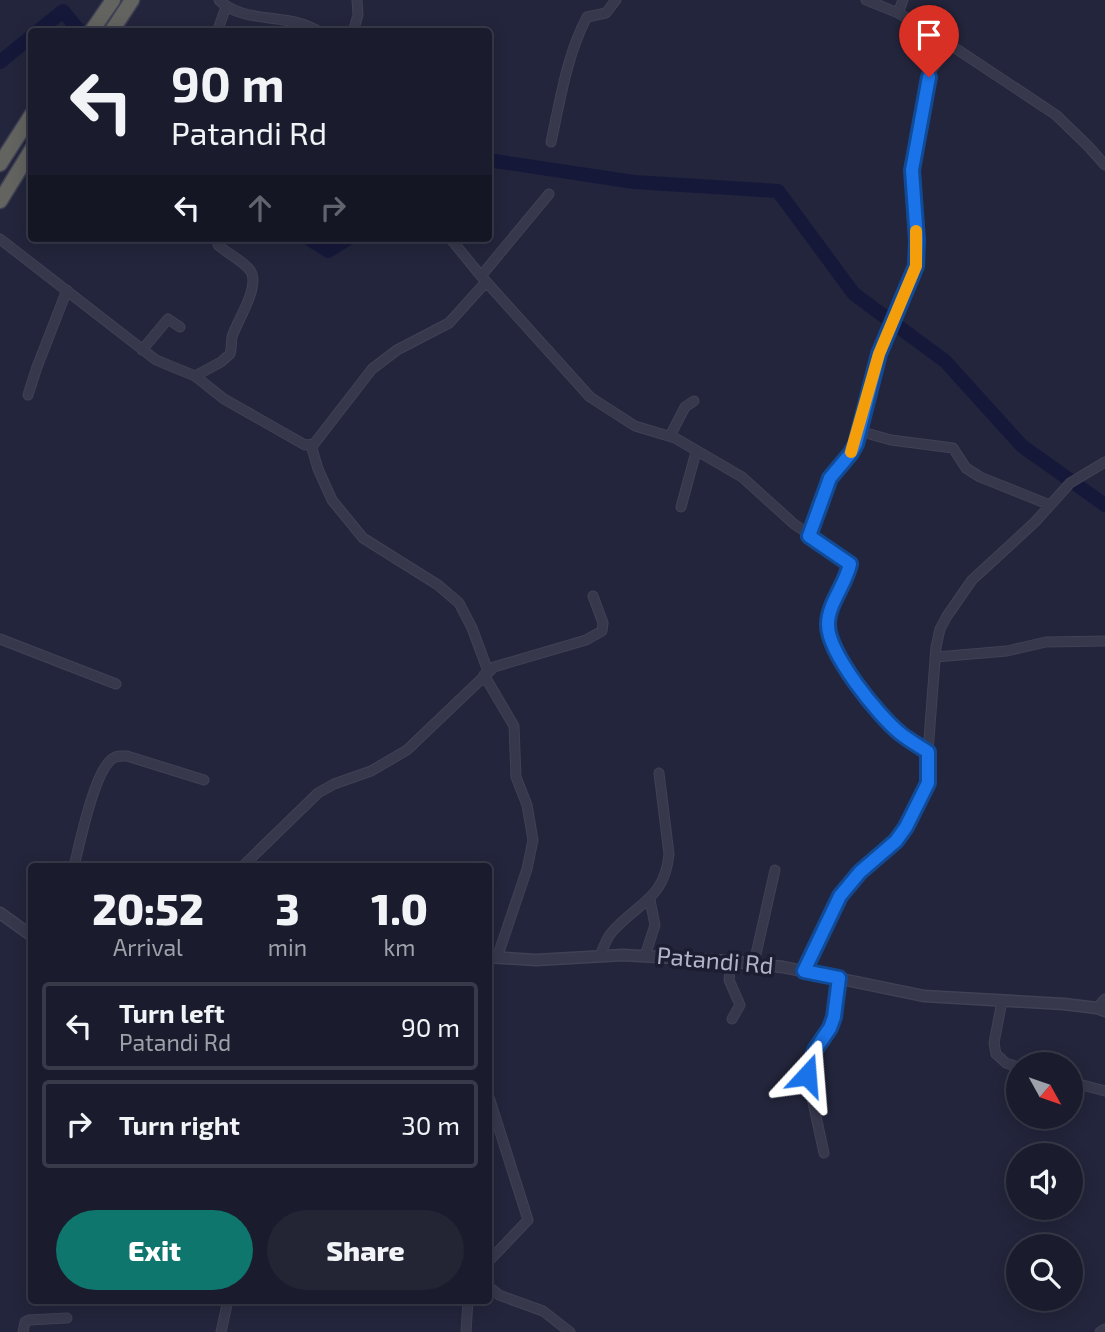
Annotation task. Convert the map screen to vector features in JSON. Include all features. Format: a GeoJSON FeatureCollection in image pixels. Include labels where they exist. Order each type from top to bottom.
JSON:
{"type":"FeatureCollection","features":[{"type":"Feature","properties":{"kind":"highway"},"geometry":{"type":"LineString","coordinates":[[94,28],[113,0]]}},
{"type":"Feature","properties":{"kind":"highway"},"geometry":{"type":"LineString","coordinates":[[114,28],[132,0]]}},
{"type":"Feature","properties":{"kind":"highway"},"geometry":{"type":"LineString","coordinates":[[0,164],[28,120]]}},
{"type":"Feature","properties":{"kind":"highway"},"geometry":{"type":"LineString","coordinates":[[0,201],[28,156]]}},
{"type":"Feature","properties":{"kind":"street"},"geometry":{"type":"LineString","coordinates":[[354,28],[358,15],[357,0]]}},
{"type":"Feature","properties":{"kind":"street"},"geometry":{"type":"LineString","coordinates":[[551,142],[581,28],[587,17],[606,13],[616,0]]}},
{"type":"Feature","properties":{"kind":"street"},"geometry":{"type":"LineString","coordinates":[[866,0],[898,13],[950,44],[1056,115],[1105,165]]}},
{"type":"Feature","properties":{"kind":"street"},"geometry":{"type":"LineString","coordinates":[[898,13],[903,0]]}},
{"type":"Feature","properties":{"kind":"street"},"geometry":{"type":"LineString","coordinates":[[217,28],[222,3],[264,19],[301,23],[312,28]]}},
{"type":"Feature","properties":{"kind":"street"},"geometry":{"type":"LineString","coordinates":[[809,536],[830,478],[851,453],[879,354],[916,266],[917,240],[912,184],[914,149],[929,77],[950,44]]}},
{"type":"Feature","properties":{"kind":"street"},"geometry":{"type":"LineString","coordinates":[[311,445],[372,369],[397,350],[449,323],[549,194]]}},
{"type":"Feature","properties":{"kind":"street"},"geometry":{"type":"LineString","coordinates":[[0,239],[156,360],[195,376],[234,405],[305,445],[311,445]]}},
{"type":"Feature","properties":{"kind":"street"},"geometry":{"type":"LineString","coordinates":[[453,242],[580,388],[635,426],[670,436],[742,477],[809,536],[850,564],[828,623],[830,637],[840,659],[869,699],[894,728],[928,752]]}},
{"type":"Feature","properties":{"kind":"street"},"geometry":{"type":"LineString","coordinates":[[195,376],[230,354],[232,337],[244,313],[252,285],[249,268],[218,245]]}},
{"type":"Feature","properties":{"kind":"street"},"geometry":{"type":"LineString","coordinates":[[28,395],[67,290]]}},
{"type":"Feature","properties":{"kind":"street"},"geometry":{"type":"LineString","coordinates":[[142,350],[168,320],[180,327]]}},
{"type":"Feature","properties":{"kind":"street"},"geometry":{"type":"LineString","coordinates":[[670,436],[685,407],[694,401]]}},
{"type":"Feature","properties":{"kind":"street"},"geometry":{"type":"LineString","coordinates":[[641,420],[653,426],[654,430]]}},
{"type":"Feature","properties":{"kind":"street"},"geometry":{"type":"LineString","coordinates":[[859,432],[891,440],[953,448],[964,466],[973,472],[1050,505]]}},
{"type":"Feature","properties":{"kind":"street"},"geometry":{"type":"LineString","coordinates":[[311,445],[332,500],[363,538],[439,585],[459,603],[472,628],[486,673],[514,726],[516,777],[527,805],[533,841],[527,869],[493,958]]}},
{"type":"Feature","properties":{"kind":"street"},"geometry":{"type":"LineString","coordinates":[[681,506],[696,452]]}},
{"type":"Feature","properties":{"kind":"street"},"geometry":{"type":"LineString","coordinates":[[804,971],[840,896],[860,872],[896,841],[928,783],[928,752],[940,629],[960,595],[1070,484],[1105,462]]}},
{"type":"Feature","properties":{"kind":"street"},"geometry":{"type":"LineString","coordinates":[[246,863],[318,793],[371,771],[407,750],[486,673],[503,664],[586,640],[602,631],[603,623],[593,596]]}},
{"type":"Feature","properties":{"kind":"street"},"geometry":{"type":"LineString","coordinates":[[0,639],[116,684]]}},
{"type":"Feature","properties":{"kind":"street"},"geometry":{"type":"LineString","coordinates":[[936,657],[1007,651],[1046,642],[1105,641]]}},
{"type":"Feature","properties":{"kind":"street"},"geometry":{"type":"LineString","coordinates":[[75,863],[101,771],[113,758],[118,755],[127,757],[204,780]]}},
{"type":"Feature","properties":{"kind":"street"},"geometry":{"type":"LineString","coordinates":[[600,956],[613,931],[657,891],[667,864],[669,854],[659,774]]}},
{"type":"Feature","properties":{"kind":"street"},"geometry":{"type":"LineString","coordinates":[[754,963],[775,870]]}},
{"type":"Feature","properties":{"kind":"street"},"geometry":{"type":"LineString","coordinates":[[645,956],[655,925],[650,900]]}},
{"type":"Feature","properties":{"kind":"street"},"geometry":{"type":"LineString","coordinates":[[0,913],[28,933]]}},
{"type":"Feature","properties":{"kind":"street","name":"Patandi Rd"},"geometry":{"type":"LineString","coordinates":[[493,958],[536,960],[645,956],[730,961],[804,971],[924,996],[1102,1006]]}},
{"type":"Feature","properties":{"kind":"street"},"geometry":{"type":"LineString","coordinates":[[730,961],[729,980],[740,1005],[732,1019]]}},
{"type":"Feature","properties":{"kind":"street"},"geometry":{"type":"LineString","coordinates":[[824,1153],[807,1075],[815,1050],[834,1017],[839,978]]}},
{"type":"Feature","properties":{"kind":"street"},"geometry":{"type":"LineString","coordinates":[[1002,1001],[995,1050],[1006,1062]]}},
{"type":"Feature","properties":{"kind":"street"},"geometry":{"type":"LineString","coordinates":[[1083,1085],[1105,1091]]}},
{"type":"Feature","properties":{"kind":"street"},"geometry":{"type":"LineString","coordinates":[[492,1106],[528,1218],[492,1258]]}},
{"type":"Feature","properties":{"kind":"street"},"geometry":{"type":"LineString","coordinates":[[492,1289],[499,1295],[543,1311],[570,1332]]}},
{"type":"Feature","properties":{"kind":"street"},"geometry":{"type":"LineString","coordinates":[[221,1332],[227,1304]]}},
{"type":"Feature","properties":{"kind":"street"},"geometry":{"type":"LineString","coordinates":[[466,1332],[468,1304]]}},
{"type":"Feature","properties":{"kind":"street"},"geometry":{"type":"LineString","coordinates":[[23,1332],[25,1322],[29,1320],[67,1318]]}},
{"type":"Feature","properties":{"kind":"street"},"geometry":{"type":"LineString","coordinates":[[1100,1332],[1105,1329]]}},
{"type":"Feature","properties":{"kind":"waterway"},"geometry":{"type":"LineString","coordinates":[[42,28],[63,11],[77,28]]}},
{"type":"Feature","properties":{"kind":"waterway"},"geometry":{"type":"LineString","coordinates":[[0,62],[28,39]]}},
{"type":"Feature","properties":{"kind":"waterway"},"geometry":{"type":"LineString","coordinates":[[492,161],[634,182],[778,191],[854,294],[945,361],[1022,446],[1105,505]]}},
{"type":"Feature","properties":{"kind":"waterway"},"geometry":{"type":"LineString","coordinates":[[314,242],[328,251],[343,242]]}},
{"type":"Feature","properties":{"kind":"slow traffic"},"geometry":{"type":"LineString","coordinates":[[851,452],[856,444],[879,354],[914,274],[918,256],[916,231]]}},
{"type":"Feature","properties":{"kind":"route"},"geometry":{"type":"LineString","coordinates":[[807,1075],[815,1050],[834,1017],[839,978],[804,971],[840,896],[860,872],[902,835],[928,783],[928,752],[894,728],[840,659],[830,637],[828,619],[850,564],[809,536],[832,473],[844,462],[856,444],[879,354],[914,274],[918,256],[912,170],[929,77]]}}]}
